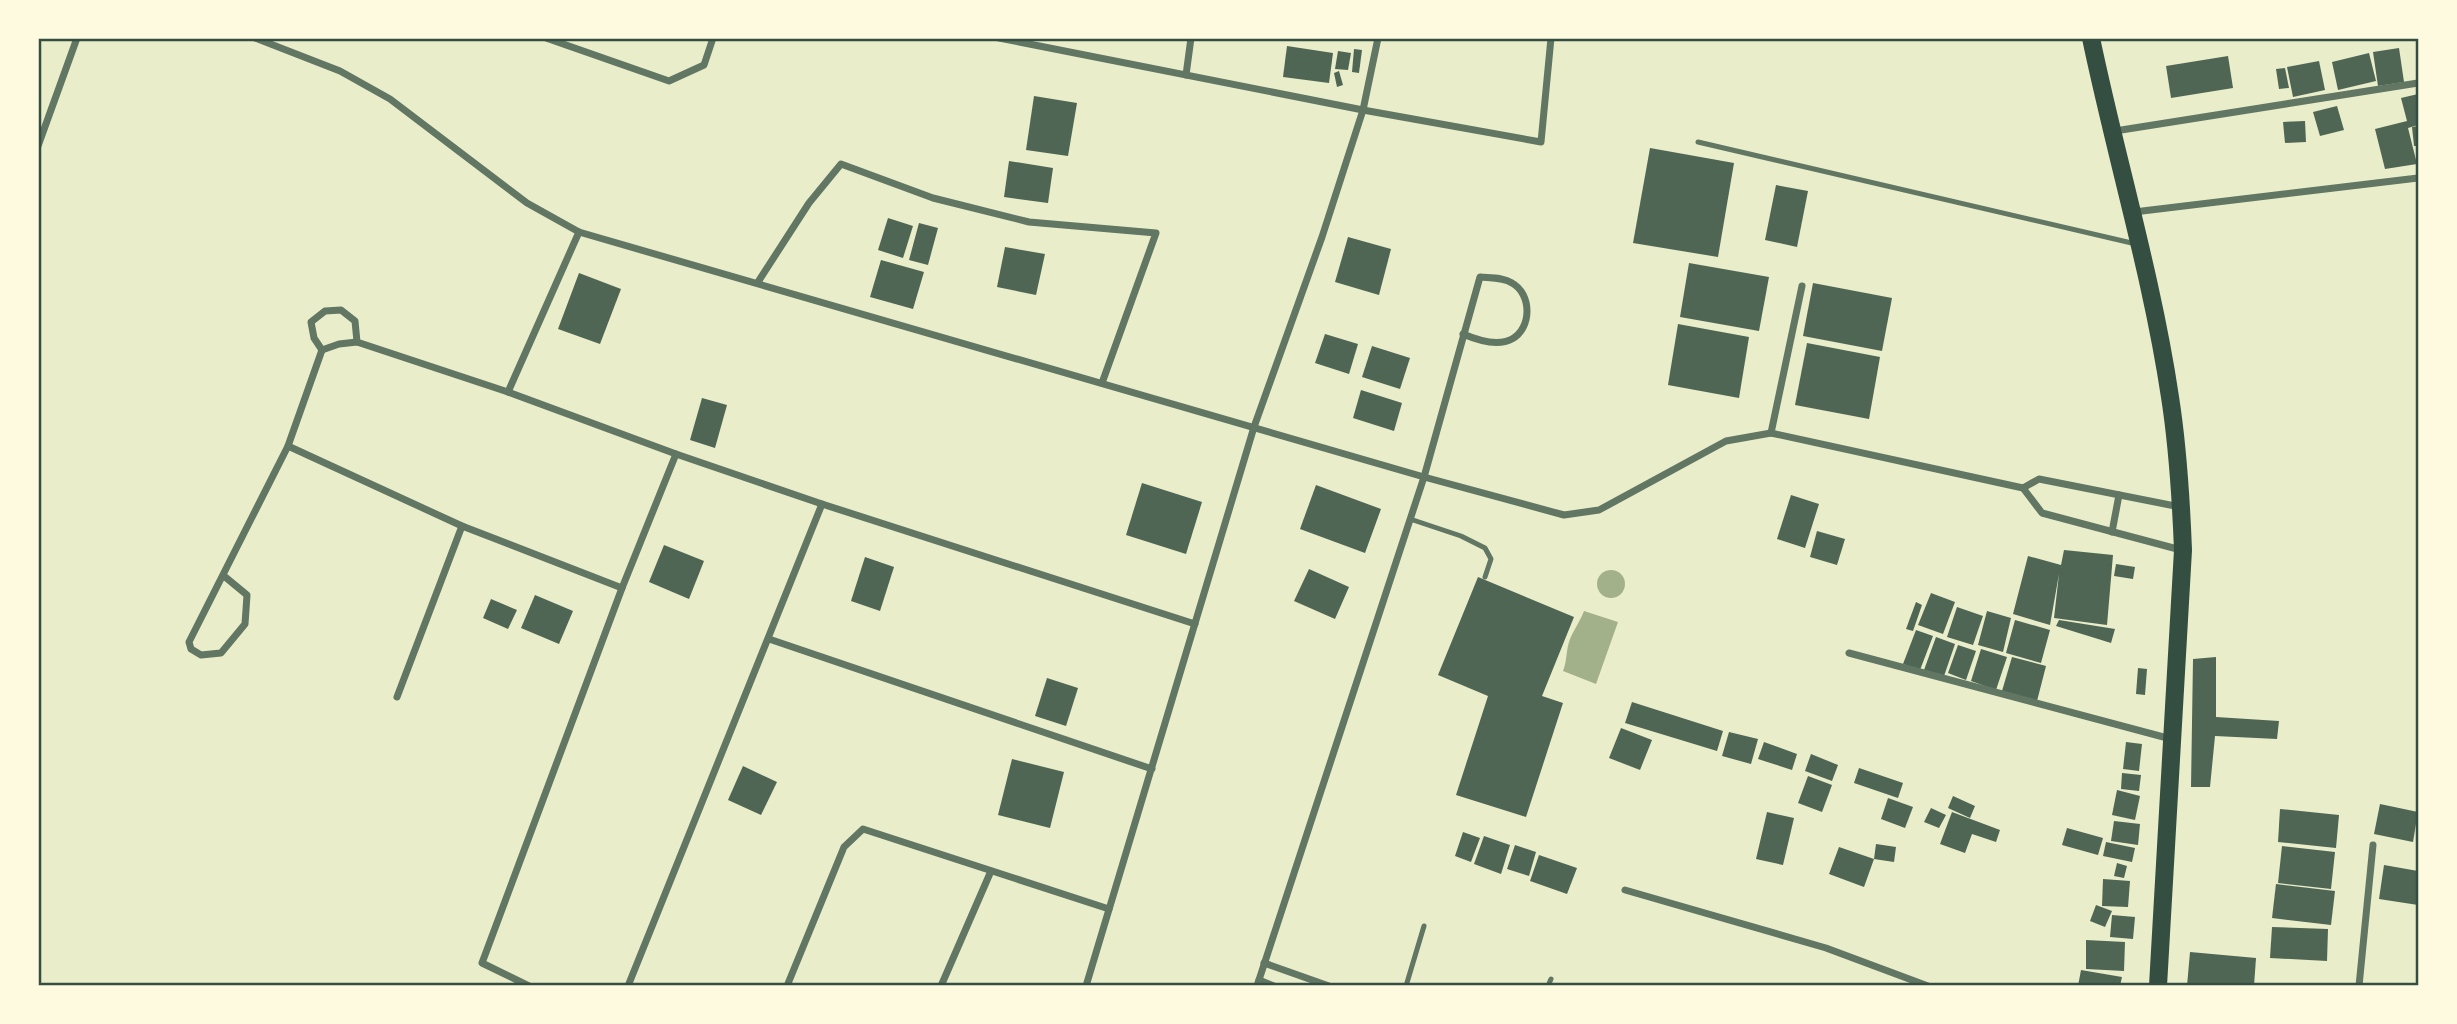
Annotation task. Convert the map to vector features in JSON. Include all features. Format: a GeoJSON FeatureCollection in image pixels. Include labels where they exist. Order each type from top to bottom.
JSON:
{"type":"FeatureCollection","features":[{"type":"Feature","properties":{"kind":"main road"},"geometry":{"type":"LineString","coordinates":[[2091,38],[2170,396],[2182,507],[2183,550],[2158,985]]}},
{"type":"Feature","properties":{"kind":"street"},"geometry":{"type":"LineString","coordinates":[[39,141],[77,38]]}},
{"type":"Feature","properties":{"kind":"street"},"geometry":{"type":"LineString","coordinates":[[255,38],[340,71],[390,99],[527,203],[579,232],[1423,477],[1564,515],[1599,510],[1726,441],[1772,433],[2023,488],[2042,513],[2183,550]]}},
{"type":"Feature","properties":{"kind":"street"},"geometry":{"type":"LineString","coordinates":[[280,47],[284,38]]}},
{"type":"Feature","properties":{"kind":"street"},"geometry":{"type":"LineString","coordinates":[[546,38],[669,81],[704,65],[713,38]]}},
{"type":"Feature","properties":{"kind":"street"},"geometry":{"type":"LineString","coordinates":[[999,38],[1363,110],[1541,142],[1551,38]]}},
{"type":"Feature","properties":{"kind":"street"},"geometry":{"type":"LineString","coordinates":[[1186,75],[1191,38]]}},
{"type":"Feature","properties":{"kind":"street"},"geometry":{"type":"LineString","coordinates":[[1086,985],[1254,427],[1322,237],[1363,110],[1378,38]]}},
{"type":"Feature","properties":{"kind":"street"},"geometry":{"type":"LineString","coordinates":[[2111,132],[2418,83]]}},
{"type":"Feature","properties":{"kind":"street"},"geometry":{"type":"LineString","coordinates":[[758,282],[809,204],[841,164],[933,198],[1029,222],[1156,233],[1102,383]]}},
{"type":"Feature","properties":{"kind":"street"},"geometry":{"type":"LineString","coordinates":[[2131,213],[2418,177]]}},
{"type":"Feature","properties":{"kind":"street"},"geometry":{"type":"LineString","coordinates":[[508,392],[579,232]]}},
{"type":"Feature","properties":{"kind":"street"},"geometry":{"type":"LineString","coordinates":[[1275,985],[1258,983],[1410,519],[1423,477],[1463,334],[1480,276],[1514,283],[1523,294],[1527,317],[1522,330],[1511,339],[1496,342],[1478,340],[1463,334]]}},
{"type":"Feature","properties":{"kind":"street"},"geometry":{"type":"LineString","coordinates":[[1772,433],[1802,286]]}},
{"type":"Feature","properties":{"kind":"street"},"geometry":{"type":"LineString","coordinates":[[322,349],[314,338],[311,322],[325,311],[341,310],[355,321],[357,342]]}},
{"type":"Feature","properties":{"kind":"street"},"geometry":{"type":"LineString","coordinates":[[322,349],[357,342],[508,392],[822,504],[1195,624]]}},
{"type":"Feature","properties":{"kind":"street"},"geometry":{"type":"LineString","coordinates":[[224,576],[247,595],[245,624],[221,653],[201,655],[191,649],[189,642],[288,446],[322,349]]}},
{"type":"Feature","properties":{"kind":"street"},"geometry":{"type":"LineString","coordinates":[[288,446],[462,526],[622,589]]}},
{"type":"Feature","properties":{"kind":"street"},"geometry":{"type":"LineString","coordinates":[[529,985],[482,963],[622,589],[676,454]]}},
{"type":"Feature","properties":{"kind":"street"},"geometry":{"type":"LineString","coordinates":[[2023,488],[2039,479],[2182,507]]}},
{"type":"Feature","properties":{"kind":"street"},"geometry":{"type":"LineString","coordinates":[[2112,532],[2119,495]]}},
{"type":"Feature","properties":{"kind":"street"},"geometry":{"type":"LineString","coordinates":[[628,985],[822,504]]}},
{"type":"Feature","properties":{"kind":"street"},"geometry":{"type":"LineString","coordinates":[[397,697],[462,526]]}},
{"type":"Feature","properties":{"kind":"street"},"geometry":{"type":"LineString","coordinates":[[769,639],[1152,769]]}},
{"type":"Feature","properties":{"kind":"street"},"geometry":{"type":"LineString","coordinates":[[1849,653],[2172,739]]}},
{"type":"Feature","properties":{"kind":"street"},"geometry":{"type":"LineString","coordinates":[[787,985],[844,847],[863,829],[1109,909]]}},
{"type":"Feature","properties":{"kind":"street"},"geometry":{"type":"LineString","coordinates":[[2359,985],[2373,845]]}},
{"type":"Feature","properties":{"kind":"street"},"geometry":{"type":"LineString","coordinates":[[941,985],[991,872]]}},
{"type":"Feature","properties":{"kind":"street"},"geometry":{"type":"LineString","coordinates":[[1625,890],[1826,948],[1928,985]]}},
{"type":"Feature","properties":{"kind":"street"},"geometry":{"type":"LineString","coordinates":[[1264,963],[1329,985]]}},
{"type":"Feature","properties":{"kind":"lane"},"geometry":{"type":"LineString","coordinates":[[1698,142],[2138,245]]}},
{"type":"Feature","properties":{"kind":"lane"},"geometry":{"type":"LineString","coordinates":[[1410,519],[1461,536],[1485,548],[1491,559],[1485,577]]}},
{"type":"Feature","properties":{"kind":"lane"},"geometry":{"type":"LineString","coordinates":[[1406,985],[1424,926]]}},
{"type":"Feature","properties":{"kind":"shaded area"},"geometry":{"type":"Polygon","coordinates":[[[1611,570],[1621,574],[1625,584],[1621,594],[1611,598],[1601,594],[1597,584],[1601,574],[1611,570]]]}},
{"type":"Feature","properties":{"kind":"shaded area"},"geometry":{"type":"Polygon","coordinates":[[[1584,611],[1618,622],[1596,684],[1563,671],[1569,642],[1584,611]]]}},
{"type":"Feature","properties":{"kind":"building"},"geometry":{"type":"Polygon","coordinates":[[[1287,46],[1333,53],[1329,83],[1283,77],[1287,46]]]}},
{"type":"Feature","properties":{"kind":"building"},"geometry":{"type":"Polygon","coordinates":[[[2399,48],[2404,82],[2378,86],[2373,52],[2399,48]]]}},
{"type":"Feature","properties":{"kind":"building"},"geometry":{"type":"Polygon","coordinates":[[[1354,49],[1362,50],[1359,73],[1352,72],[1354,49]]]}},
{"type":"Feature","properties":{"kind":"building"},"geometry":{"type":"Polygon","coordinates":[[[1338,51],[1351,53],[1348,70],[1335,69],[1338,51]]]}},
{"type":"Feature","properties":{"kind":"building"},"geometry":{"type":"Polygon","coordinates":[[[2369,53],[2376,81],[2338,90],[2332,62],[2369,53]]]}},
{"type":"Feature","properties":{"kind":"building"},"geometry":{"type":"Polygon","coordinates":[[[2228,56],[2233,88],[2171,98],[2166,66],[2228,56]]]}},
{"type":"Feature","properties":{"kind":"building"},"geometry":{"type":"Polygon","coordinates":[[[2319,61],[2325,90],[2293,97],[2287,67],[2319,61]]]}},
{"type":"Feature","properties":{"kind":"building"},"geometry":{"type":"Polygon","coordinates":[[[2285,68],[2289,88],[2279,89],[2276,69],[2285,68]]]}},
{"type":"Feature","properties":{"kind":"building"},"geometry":{"type":"Polygon","coordinates":[[[1339,71],[1343,85],[1337,87],[1334,73],[1339,71]]]}},
{"type":"Feature","properties":{"kind":"building"},"geometry":{"type":"Polygon","coordinates":[[[2418,94],[2418,125],[2408,128],[2417,164],[2385,169],[2375,129],[2407,121],[2401,98],[2418,94]]]}},
{"type":"Feature","properties":{"kind":"building"},"geometry":{"type":"Polygon","coordinates":[[[1034,96],[1077,103],[1068,156],[1026,150],[1034,96]]]}},
{"type":"Feature","properties":{"kind":"building"},"geometry":{"type":"Polygon","coordinates":[[[2337,106],[2344,130],[2320,136],[2313,112],[2337,106]]]}},
{"type":"Feature","properties":{"kind":"building"},"geometry":{"type":"Polygon","coordinates":[[[2305,121],[2306,142],[2285,143],[2283,122],[2305,121]]]}},
{"type":"Feature","properties":{"kind":"building"},"geometry":{"type":"Polygon","coordinates":[[[2418,126],[2418,146],[2414,146],[2412,127],[2418,126]]]}},
{"type":"Feature","properties":{"kind":"building"},"geometry":{"type":"Polygon","coordinates":[[[1650,148],[1734,163],[1718,257],[1633,243],[1650,148]]]}},
{"type":"Feature","properties":{"kind":"building"},"geometry":{"type":"Polygon","coordinates":[[[1009,161],[1053,168],[1048,203],[1004,197],[1009,161]]]}},
{"type":"Feature","properties":{"kind":"building"},"geometry":{"type":"Polygon","coordinates":[[[1776,185],[1808,191],[1797,247],[1765,240],[1776,185]]]}},
{"type":"Feature","properties":{"kind":"building"},"geometry":{"type":"Polygon","coordinates":[[[888,218],[913,226],[903,258],[878,250],[888,218]]]}},
{"type":"Feature","properties":{"kind":"building"},"geometry":{"type":"Polygon","coordinates":[[[919,223],[938,228],[928,265],[909,260],[919,223]]]}},
{"type":"Feature","properties":{"kind":"building"},"geometry":{"type":"Polygon","coordinates":[[[1348,237],[1391,249],[1379,295],[1335,282],[1348,237]]]}},
{"type":"Feature","properties":{"kind":"building"},"geometry":{"type":"Polygon","coordinates":[[[1005,247],[1045,254],[1036,295],[997,287],[1005,247]]]}},
{"type":"Feature","properties":{"kind":"building"},"geometry":{"type":"Polygon","coordinates":[[[881,260],[924,272],[913,309],[870,297],[881,260]]]}},
{"type":"Feature","properties":{"kind":"building"},"geometry":{"type":"Polygon","coordinates":[[[1689,263],[1769,277],[1759,331],[1680,317],[1689,263]]]}},
{"type":"Feature","properties":{"kind":"building"},"geometry":{"type":"Polygon","coordinates":[[[579,273],[621,289],[600,344],[558,329],[579,273]]]}},
{"type":"Feature","properties":{"kind":"building"},"geometry":{"type":"Polygon","coordinates":[[[1813,283],[1892,298],[1882,351],[1803,336],[1813,283]]]}},
{"type":"Feature","properties":{"kind":"building"},"geometry":{"type":"Polygon","coordinates":[[[1678,324],[1749,337],[1739,398],[1668,385],[1678,324]]]}},
{"type":"Feature","properties":{"kind":"building"},"geometry":{"type":"Polygon","coordinates":[[[1325,334],[1358,344],[1349,374],[1315,363],[1325,334]]]}},
{"type":"Feature","properties":{"kind":"building"},"geometry":{"type":"Polygon","coordinates":[[[1807,343],[1880,357],[1869,419],[1795,405],[1807,343]]]}},
{"type":"Feature","properties":{"kind":"building"},"geometry":{"type":"Polygon","coordinates":[[[1372,346],[1410,358],[1400,389],[1362,377],[1372,346]]]}},
{"type":"Feature","properties":{"kind":"building"},"geometry":{"type":"Polygon","coordinates":[[[1361,390],[1402,403],[1394,431],[1353,418],[1361,390]]]}},
{"type":"Feature","properties":{"kind":"building"},"geometry":{"type":"Polygon","coordinates":[[[702,398],[727,405],[715,448],[690,440],[702,398]]]}},
{"type":"Feature","properties":{"kind":"building"},"geometry":{"type":"Polygon","coordinates":[[[1142,483],[1202,502],[1186,554],[1126,535],[1142,483]]]}},
{"type":"Feature","properties":{"kind":"building"},"geometry":{"type":"Polygon","coordinates":[[[1316,485],[1381,509],[1365,553],[1300,529],[1316,485]]]}},
{"type":"Feature","properties":{"kind":"building"},"geometry":{"type":"Polygon","coordinates":[[[1791,495],[1819,504],[1805,548],[1777,539],[1791,495]]]}},
{"type":"Feature","properties":{"kind":"building"},"geometry":{"type":"Polygon","coordinates":[[[1817,531],[1845,539],[1837,565],[1810,557],[1817,531]]]}},
{"type":"Feature","properties":{"kind":"building"},"geometry":{"type":"Polygon","coordinates":[[[664,545],[704,561],[689,599],[649,582],[664,545]]]}},
{"type":"Feature","properties":{"kind":"building"},"geometry":{"type":"Polygon","coordinates":[[[2064,550],[2113,555],[2107,625],[2054,618],[2059,574],[2050,625],[2013,614],[2028,556],[2061,565],[2064,550]]]}},
{"type":"Feature","properties":{"kind":"building"},"geometry":{"type":"Polygon","coordinates":[[[865,557],[894,567],[880,611],[851,601],[865,557]]]}},
{"type":"Feature","properties":{"kind":"building"},"geometry":{"type":"Polygon","coordinates":[[[2116,564],[2135,567],[2133,579],[2114,576],[2116,564]]]}},
{"type":"Feature","properties":{"kind":"building"},"geometry":{"type":"Polygon","coordinates":[[[1309,569],[1349,587],[1335,619],[1294,601],[1309,569]]]}},
{"type":"Feature","properties":{"kind":"building"},"geometry":{"type":"Polygon","coordinates":[[[1478,577],[1574,617],[1542,696],[1563,703],[1526,817],[1456,795],[1488,696],[1438,675],[1478,577]]]}},
{"type":"Feature","properties":{"kind":"building"},"geometry":{"type":"Polygon","coordinates":[[[1931,593],[1955,602],[1943,634],[1918,625],[1931,593]]]}},
{"type":"Feature","properties":{"kind":"building"},"geometry":{"type":"Polygon","coordinates":[[[535,595],[573,611],[559,644],[521,628],[535,595]]]}},
{"type":"Feature","properties":{"kind":"building"},"geometry":{"type":"Polygon","coordinates":[[[491,599],[517,610],[508,629],[483,618],[491,599]]]}},
{"type":"Feature","properties":{"kind":"building"},"geometry":{"type":"Polygon","coordinates":[[[1916,602],[1922,605],[1913,631],[1906,629],[1916,602]]]}},
{"type":"Feature","properties":{"kind":"building"},"geometry":{"type":"Polygon","coordinates":[[[1957,607],[1983,616],[1973,645],[1947,637],[1957,607]]]}},
{"type":"Feature","properties":{"kind":"building"},"geometry":{"type":"Polygon","coordinates":[[[1987,611],[2011,618],[2003,652],[1978,645],[1987,611]]]}},
{"type":"Feature","properties":{"kind":"building"},"geometry":{"type":"Polygon","coordinates":[[[2015,620],[2050,630],[2041,663],[2006,653],[2015,620]]]}},
{"type":"Feature","properties":{"kind":"building"},"geometry":{"type":"Polygon","coordinates":[[[2059,620],[2115,629],[2111,643],[2056,626],[2059,620]]]}},
{"type":"Feature","properties":{"kind":"building"},"geometry":{"type":"Polygon","coordinates":[[[1916,630],[1933,636],[1920,670],[1903,664],[1916,630]]]}},
{"type":"Feature","properties":{"kind":"building"},"geometry":{"type":"Polygon","coordinates":[[[1936,637],[1955,644],[1944,676],[1924,670],[1936,637]]]}},
{"type":"Feature","properties":{"kind":"building"},"geometry":{"type":"Polygon","coordinates":[[[1958,645],[1976,651],[1966,680],[1948,673],[1958,645]]]}},
{"type":"Feature","properties":{"kind":"building"},"geometry":{"type":"Polygon","coordinates":[[[1981,649],[2007,657],[1996,690],[1971,681],[1981,649]]]}},
{"type":"Feature","properties":{"kind":"building"},"geometry":{"type":"Polygon","coordinates":[[[2012,657],[2046,666],[2037,701],[2002,691],[2012,657]]]}},
{"type":"Feature","properties":{"kind":"building"},"geometry":{"type":"Polygon","coordinates":[[[2216,657],[2216,717],[2279,721],[2277,739],[2215,736],[2210,787],[2191,787],[2193,659],[2216,657]]]}},
{"type":"Feature","properties":{"kind":"building"},"geometry":{"type":"Polygon","coordinates":[[[2138,668],[2147,669],[2145,695],[2136,694],[2138,668]]]}},
{"type":"Feature","properties":{"kind":"building"},"geometry":{"type":"Polygon","coordinates":[[[1047,678],[1078,688],[1066,726],[1035,716],[1047,678]]]}},
{"type":"Feature","properties":{"kind":"building"},"geometry":{"type":"Polygon","coordinates":[[[1632,702],[1723,731],[1717,751],[1625,723],[1632,702]]]}},
{"type":"Feature","properties":{"kind":"building"},"geometry":{"type":"Polygon","coordinates":[[[1621,728],[1652,740],[1640,770],[1609,758],[1621,728]]]}},
{"type":"Feature","properties":{"kind":"building"},"geometry":{"type":"Polygon","coordinates":[[[1729,732],[1758,739],[1751,764],[1722,756],[1729,732]]]}},
{"type":"Feature","properties":{"kind":"building"},"geometry":{"type":"Polygon","coordinates":[[[1764,742],[1797,754],[1792,770],[1758,759],[1764,742]]]}},
{"type":"Feature","properties":{"kind":"building"},"geometry":{"type":"Polygon","coordinates":[[[2126,742],[2142,744],[2139,771],[2123,769],[2126,742]]]}},
{"type":"Feature","properties":{"kind":"building"},"geometry":{"type":"Polygon","coordinates":[[[1811,754],[1838,765],[1832,781],[1805,771],[1811,754]]]}},
{"type":"Feature","properties":{"kind":"building"},"geometry":{"type":"Polygon","coordinates":[[[1012,759],[1064,772],[1050,828],[998,815],[1012,759]]]}},
{"type":"Feature","properties":{"kind":"building"},"geometry":{"type":"Polygon","coordinates":[[[743,766],[777,782],[761,815],[728,800],[743,766]]]}},
{"type":"Feature","properties":{"kind":"building"},"geometry":{"type":"Polygon","coordinates":[[[1859,768],[1903,783],[1898,798],[1854,783],[1859,768]]]}},
{"type":"Feature","properties":{"kind":"building"},"geometry":{"type":"Polygon","coordinates":[[[2122,773],[2141,775],[2139,791],[2121,789],[2122,773]]]}},
{"type":"Feature","properties":{"kind":"building"},"geometry":{"type":"Polygon","coordinates":[[[1808,776],[1832,785],[1822,812],[1798,803],[1808,776]]]}},
{"type":"Feature","properties":{"kind":"building"},"geometry":{"type":"Polygon","coordinates":[[[2117,790],[2140,796],[2135,820],[2112,815],[2117,790]]]}},
{"type":"Feature","properties":{"kind":"building"},"geometry":{"type":"Polygon","coordinates":[[[1953,796],[1975,806],[1970,818],[1948,808],[1953,796]]]}},
{"type":"Feature","properties":{"kind":"building"},"geometry":{"type":"Polygon","coordinates":[[[1888,798],[1913,807],[1905,828],[1881,819],[1888,798]]]}},
{"type":"Feature","properties":{"kind":"building"},"geometry":{"type":"Polygon","coordinates":[[[2380,804],[2418,812],[2413,842],[2374,834],[2380,804]]]}},
{"type":"Feature","properties":{"kind":"building"},"geometry":{"type":"Polygon","coordinates":[[[1931,808],[1946,815],[1939,828],[1924,822],[1931,808]]]}},
{"type":"Feature","properties":{"kind":"building"},"geometry":{"type":"Polygon","coordinates":[[[2280,809],[2339,815],[2336,848],[2278,842],[2280,809]]]}},
{"type":"Feature","properties":{"kind":"building"},"geometry":{"type":"Polygon","coordinates":[[[1767,812],[1794,818],[1783,865],[1756,859],[1767,812]]]}},
{"type":"Feature","properties":{"kind":"building"},"geometry":{"type":"Polygon","coordinates":[[[1952,812],[2000,830],[1996,842],[1972,834],[1965,853],[1940,844],[1952,812]]]}},
{"type":"Feature","properties":{"kind":"building"},"geometry":{"type":"Polygon","coordinates":[[[2114,821],[2140,824],[2138,845],[2111,841],[2114,821]]]}},
{"type":"Feature","properties":{"kind":"building"},"geometry":{"type":"Polygon","coordinates":[[[2067,828],[2103,838],[2098,855],[2062,845],[2067,828]]]}},
{"type":"Feature","properties":{"kind":"building"},"geometry":{"type":"Polygon","coordinates":[[[1463,832],[1480,838],[1471,862],[1455,856],[1463,832]]]}},
{"type":"Feature","properties":{"kind":"building"},"geometry":{"type":"Polygon","coordinates":[[[1484,836],[1510,845],[1501,874],[1474,864],[1484,836]]]}},
{"type":"Feature","properties":{"kind":"building"},"geometry":{"type":"Polygon","coordinates":[[[2106,842],[2135,848],[2132,862],[2103,856],[2106,842]]]}},
{"type":"Feature","properties":{"kind":"building"},"geometry":{"type":"Polygon","coordinates":[[[1876,844],[1896,847],[1894,862],[1874,859],[1876,844]]]}},
{"type":"Feature","properties":{"kind":"building"},"geometry":{"type":"Polygon","coordinates":[[[1515,845],[1536,852],[1529,876],[1507,869],[1515,845]]]}},
{"type":"Feature","properties":{"kind":"building"},"geometry":{"type":"Polygon","coordinates":[[[2282,846],[2335,852],[2331,889],[2278,883],[2282,846]]]}},
{"type":"Feature","properties":{"kind":"building"},"geometry":{"type":"Polygon","coordinates":[[[1839,847],[1874,859],[1864,887],[1829,874],[1839,847]]]}},
{"type":"Feature","properties":{"kind":"building"},"geometry":{"type":"Polygon","coordinates":[[[1539,855],[1577,868],[1567,894],[1530,881],[1539,855]]]}},
{"type":"Feature","properties":{"kind":"building"},"geometry":{"type":"Polygon","coordinates":[[[2117,863],[2127,866],[2124,878],[2114,876],[2117,863]]]}},
{"type":"Feature","properties":{"kind":"building"},"geometry":{"type":"Polygon","coordinates":[[[2384,865],[2418,871],[2418,905],[2379,899],[2384,865]]]}},
{"type":"Feature","properties":{"kind":"building"},"geometry":{"type":"Polygon","coordinates":[[[2103,879],[2130,881],[2128,907],[2102,906],[2103,879]]]}},
{"type":"Feature","properties":{"kind":"building"},"geometry":{"type":"Polygon","coordinates":[[[2276,884],[2335,891],[2331,925],[2272,918],[2276,884]]]}},
{"type":"Feature","properties":{"kind":"building"},"geometry":{"type":"Polygon","coordinates":[[[2096,905],[2112,911],[2105,927],[2090,921],[2096,905]]]}},
{"type":"Feature","properties":{"kind":"building"},"geometry":{"type":"Polygon","coordinates":[[[2112,915],[2135,917],[2133,939],[2110,937],[2112,915]]]}},
{"type":"Feature","properties":{"kind":"building"},"geometry":{"type":"Polygon","coordinates":[[[2272,927],[2328,929],[2327,961],[2270,958],[2272,927]]]}},
{"type":"Feature","properties":{"kind":"building"},"geometry":{"type":"Polygon","coordinates":[[[2086,940],[2125,942],[2124,971],[2086,969],[2086,940]]]}},
{"type":"Feature","properties":{"kind":"building"},"geometry":{"type":"Polygon","coordinates":[[[2190,952],[2256,958],[2254,986],[2187,986],[2190,952]]]}},
{"type":"Feature","properties":{"kind":"building"},"geometry":{"type":"Polygon","coordinates":[[[2081,970],[2122,977],[2120,986],[2078,986],[2081,970]]]}}]}
